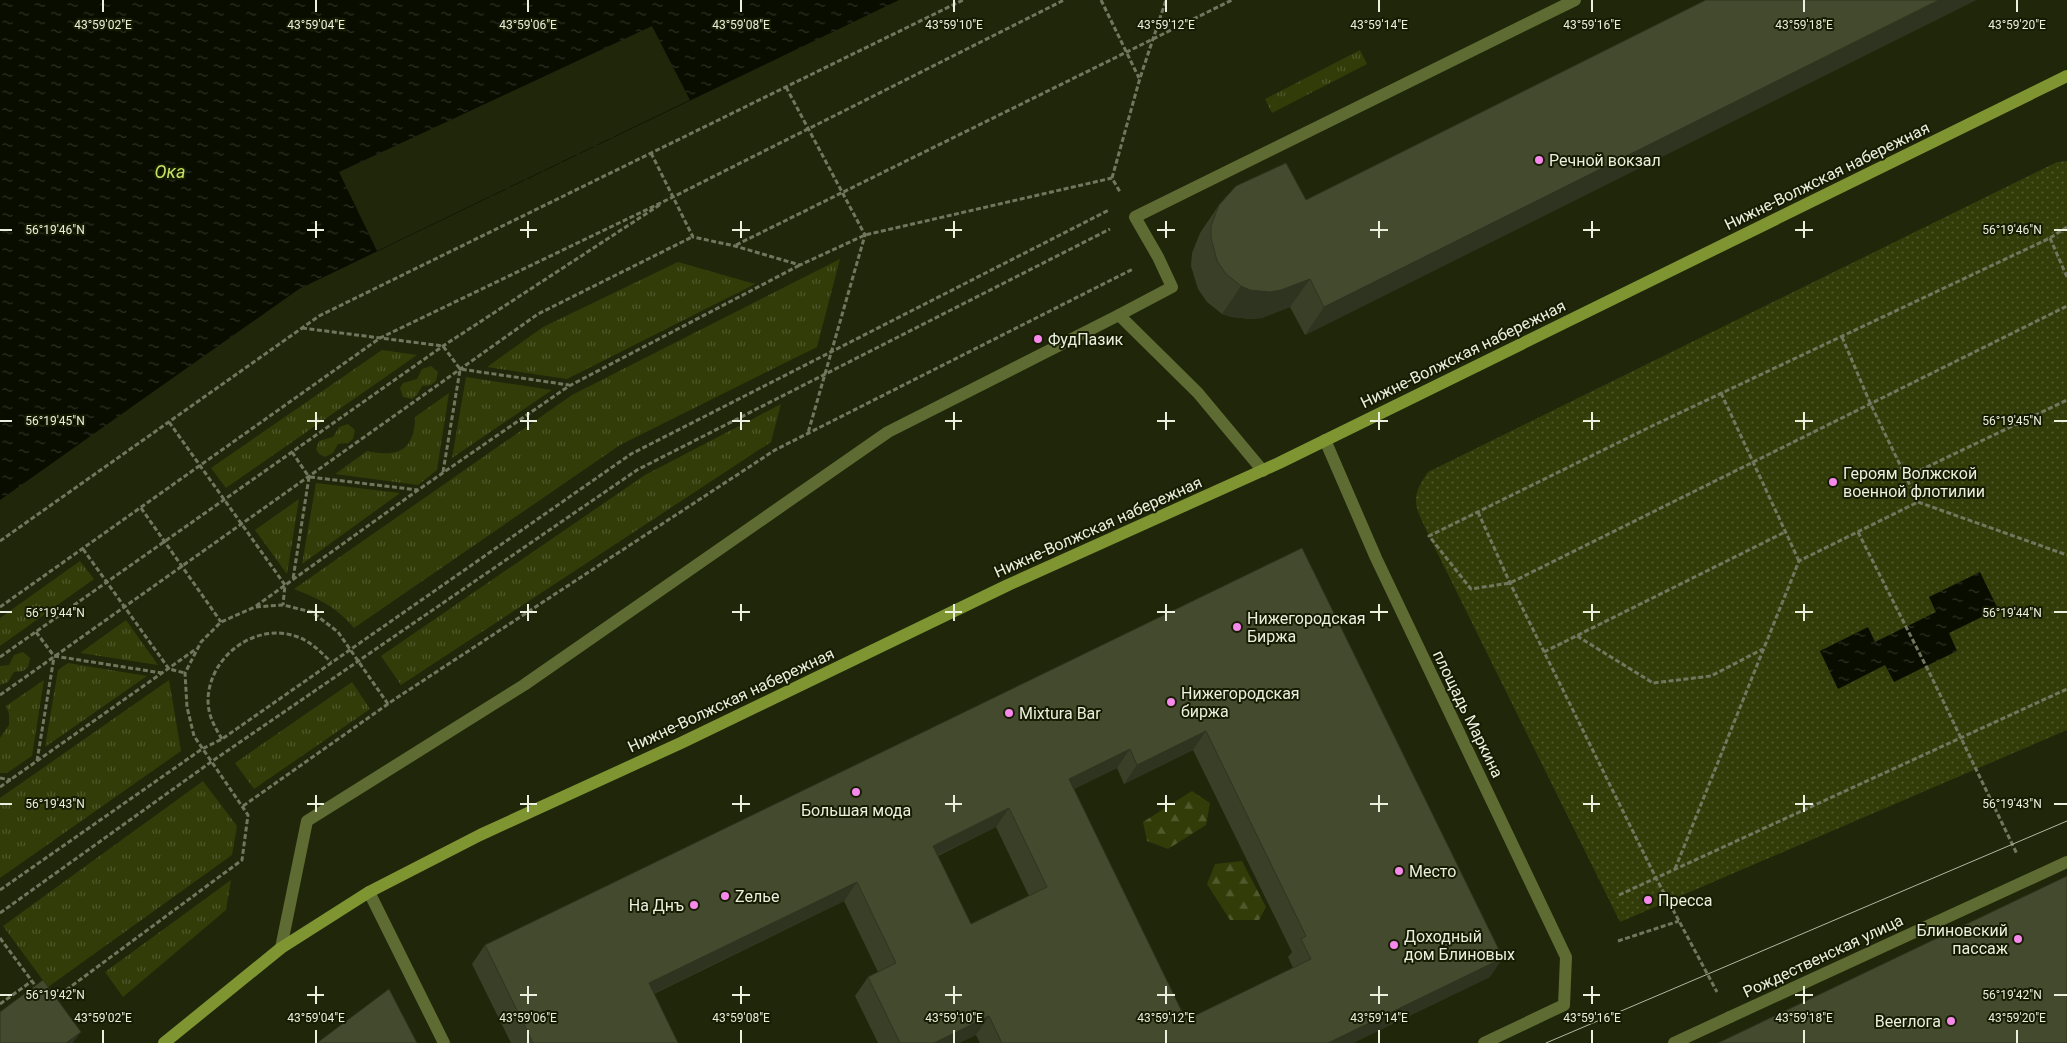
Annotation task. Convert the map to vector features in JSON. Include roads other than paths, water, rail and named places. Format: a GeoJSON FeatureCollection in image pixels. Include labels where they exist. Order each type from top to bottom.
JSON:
{"type":"FeatureCollection","features":[{"type":"Feature","properties":{"kind":"main road","name":"Нижне-Волжская набережная"},"geometry":{"type":"LineString","coordinates":[[164,1043],[281,948],[369,892],[480,835],[683,742],[1008,585],[1263,471],[2067,76]]}},
{"type":"Feature","properties":{"kind":"street"},"geometry":{"type":"LineString","coordinates":[[281,948],[307,821],[524,685],[888,432],[1172,287],[1158,257],[1135,217],[1575,0]]}},
{"type":"Feature","properties":{"kind":"street"},"geometry":{"type":"LineString","coordinates":[[1119,315],[1198,393],[1263,471]]}},
{"type":"Feature","properties":{"kind":"street","name":"площадь Маркина"},"geometry":{"type":"LineString","coordinates":[[1325,440],[1376,558],[1566,957],[1564,1005],[1484,1043]]}},
{"type":"Feature","properties":{"kind":"street","name":"Рождественская улица"},"geometry":{"type":"LineString","coordinates":[[1674,1043],[2067,862]]}},
{"type":"Feature","properties":{"kind":"street"},"geometry":{"type":"LineString","coordinates":[[369,892],[444,1043]]}},
{"type":"Feature","properties":{"kind":"water","name":"Ока"},"geometry":{"type":"Polygon","coordinates":[[[0,0],[899,0],[299,289],[0,500],[0,0]]]}},
{"type":"Feature","properties":{"kind":"water"},"geometry":{"type":"Polygon","coordinates":[[[1980,572],[1998,609],[1949,633],[1957,651],[1894,682],[1885,665],[1838,689],[1820,651],[1868,627],[1875,642],[1936,612],[1929,597],[1980,572]]]}},
{"type":"Feature","properties":{"kind":"tram line"},"geometry":{"type":"LineString","coordinates":[[1546,1043],[2067,821]]}},
{"type":"Feature","properties":{"kind":"place","name":"Речной вокзал"},"geometry":{"type":"Point","coordinates":[1539,160]}},
{"type":"Feature","properties":{"kind":"place","name":"ФудПазик"},"geometry":{"type":"Point","coordinates":[1038,339]}},
{"type":"Feature","properties":{"kind":"place","name":"Героям Волжской военной флотилии"},"geometry":{"type":"Point","coordinates":[1833,482]}},
{"type":"Feature","properties":{"kind":"place","name":"Нижегородская Биржа"},"geometry":{"type":"Point","coordinates":[1237,627]}},
{"type":"Feature","properties":{"kind":"place","name":"Нижегородская биржа"},"geometry":{"type":"Point","coordinates":[1171,702]}},
{"type":"Feature","properties":{"kind":"place","name":"Mixtura Bar"},"geometry":{"type":"Point","coordinates":[1009,713]}},
{"type":"Feature","properties":{"kind":"place","name":"Большая мода"},"geometry":{"type":"Point","coordinates":[856,792]}},
{"type":"Feature","properties":{"kind":"place","name":"Место"},"geometry":{"type":"Point","coordinates":[1399,871]}},
{"type":"Feature","properties":{"kind":"place","name":"Zелье"},"geometry":{"type":"Point","coordinates":[725,896]}},
{"type":"Feature","properties":{"kind":"place","name":"Пресса"},"geometry":{"type":"Point","coordinates":[1648,900]}},
{"type":"Feature","properties":{"kind":"place","name":"На Днъ"},"geometry":{"type":"Point","coordinates":[694,905]}},
{"type":"Feature","properties":{"kind":"place","name":"Блиновский пассаж"},"geometry":{"type":"Point","coordinates":[2018,939]}},
{"type":"Feature","properties":{"kind":"place","name":"Доходный дом Блиновых"},"geometry":{"type":"Point","coordinates":[1394,945]}},
{"type":"Feature","properties":{"kind":"place","name":"Beerлога"},"geometry":{"type":"Point","coordinates":[1951,1021]}}]}
